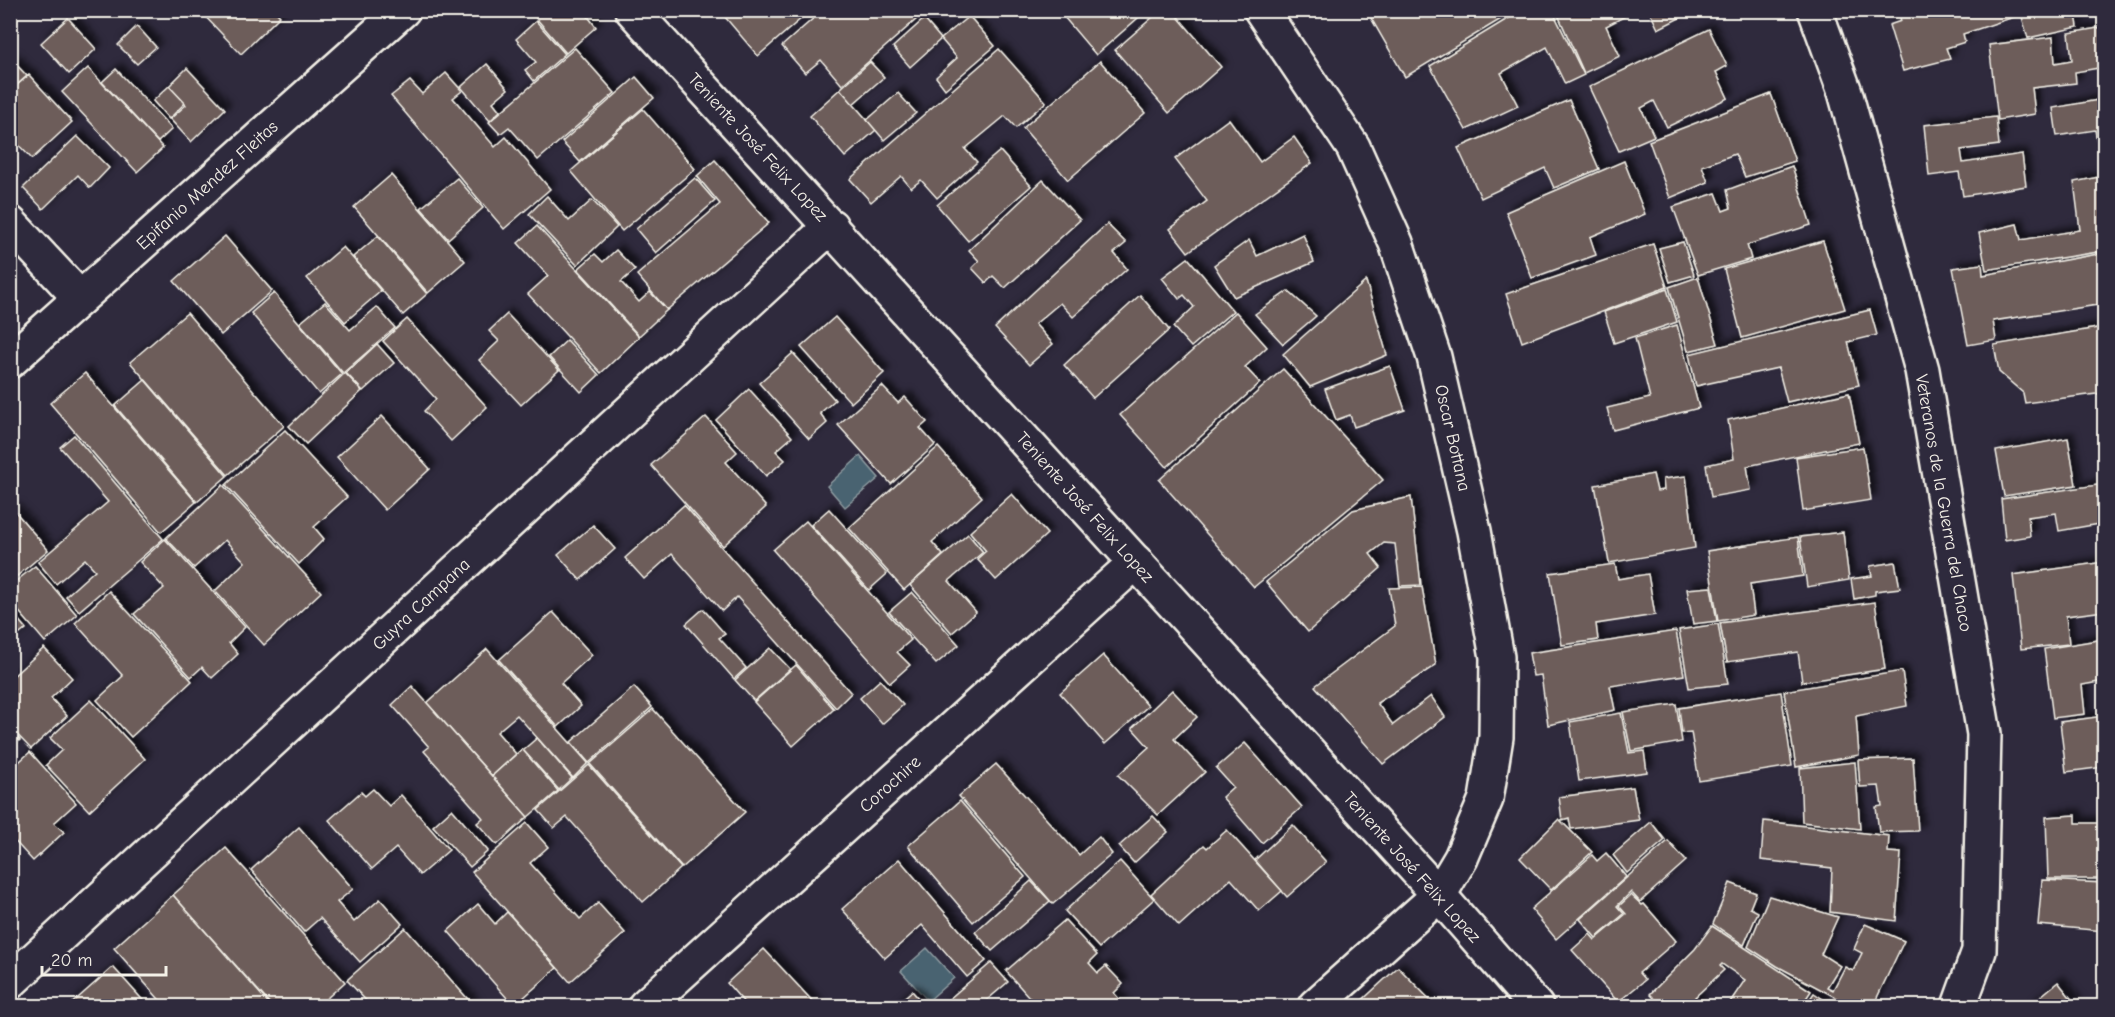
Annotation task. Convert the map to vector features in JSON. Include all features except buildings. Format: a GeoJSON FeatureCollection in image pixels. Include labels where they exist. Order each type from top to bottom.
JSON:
{"type":"FeatureCollection","features":[{"type":"Feature","properties":{"kind":"street","name":"Epifanio Mendez Fleitas"},"geometry":{"type":"LineString","coordinates":[[10,360],[403,10]]}},
{"type":"Feature","properties":{"kind":"street","name":"Teniente José Felix Lopez"},"geometry":{"type":"LineString","coordinates":[[632,10],[1136,562],[1536,1006]]}},
{"type":"Feature","properties":{"kind":"street","name":"Oscar Bottana"},"geometry":{"type":"LineString","coordinates":[[1260,10],[1278,32],[1353,147],[1396,243],[1434,357],[1474,531],[1497,657],[1496,737],[1486,799],[1461,858],[1438,895],[1315,1006]]}},
{"type":"Feature","properties":{"kind":"street","name":"Veteranos de la Guerra del Chaco"},"geometry":{"type":"LineString","coordinates":[[1815,10],[1845,92],[1922,370],[1984,734],[1979,951],[1959,1006]]}},
{"type":"Feature","properties":{"kind":"street"},"geometry":{"type":"LineString","coordinates":[[10,223],[80,298]]}},
{"type":"Feature","properties":{"kind":"street","name":"Guyra Campana"},"geometry":{"type":"LineString","coordinates":[[10,982],[831,226]]}},
{"type":"Feature","properties":{"kind":"street","name":"Corochire"},"geometry":{"type":"LineString","coordinates":[[645,1006],[1136,562]]}},
{"type":"Feature","properties":{"kind":"water"},"geometry":{"type":"Polygon","coordinates":[[[860,456],[879,478],[845,507],[827,486],[860,456]]]}},
{"type":"Feature","properties":{"kind":"water"},"geometry":{"type":"Polygon","coordinates":[[[927,948],[954,978],[928,1001],[901,971],[927,948]]]}}]}
